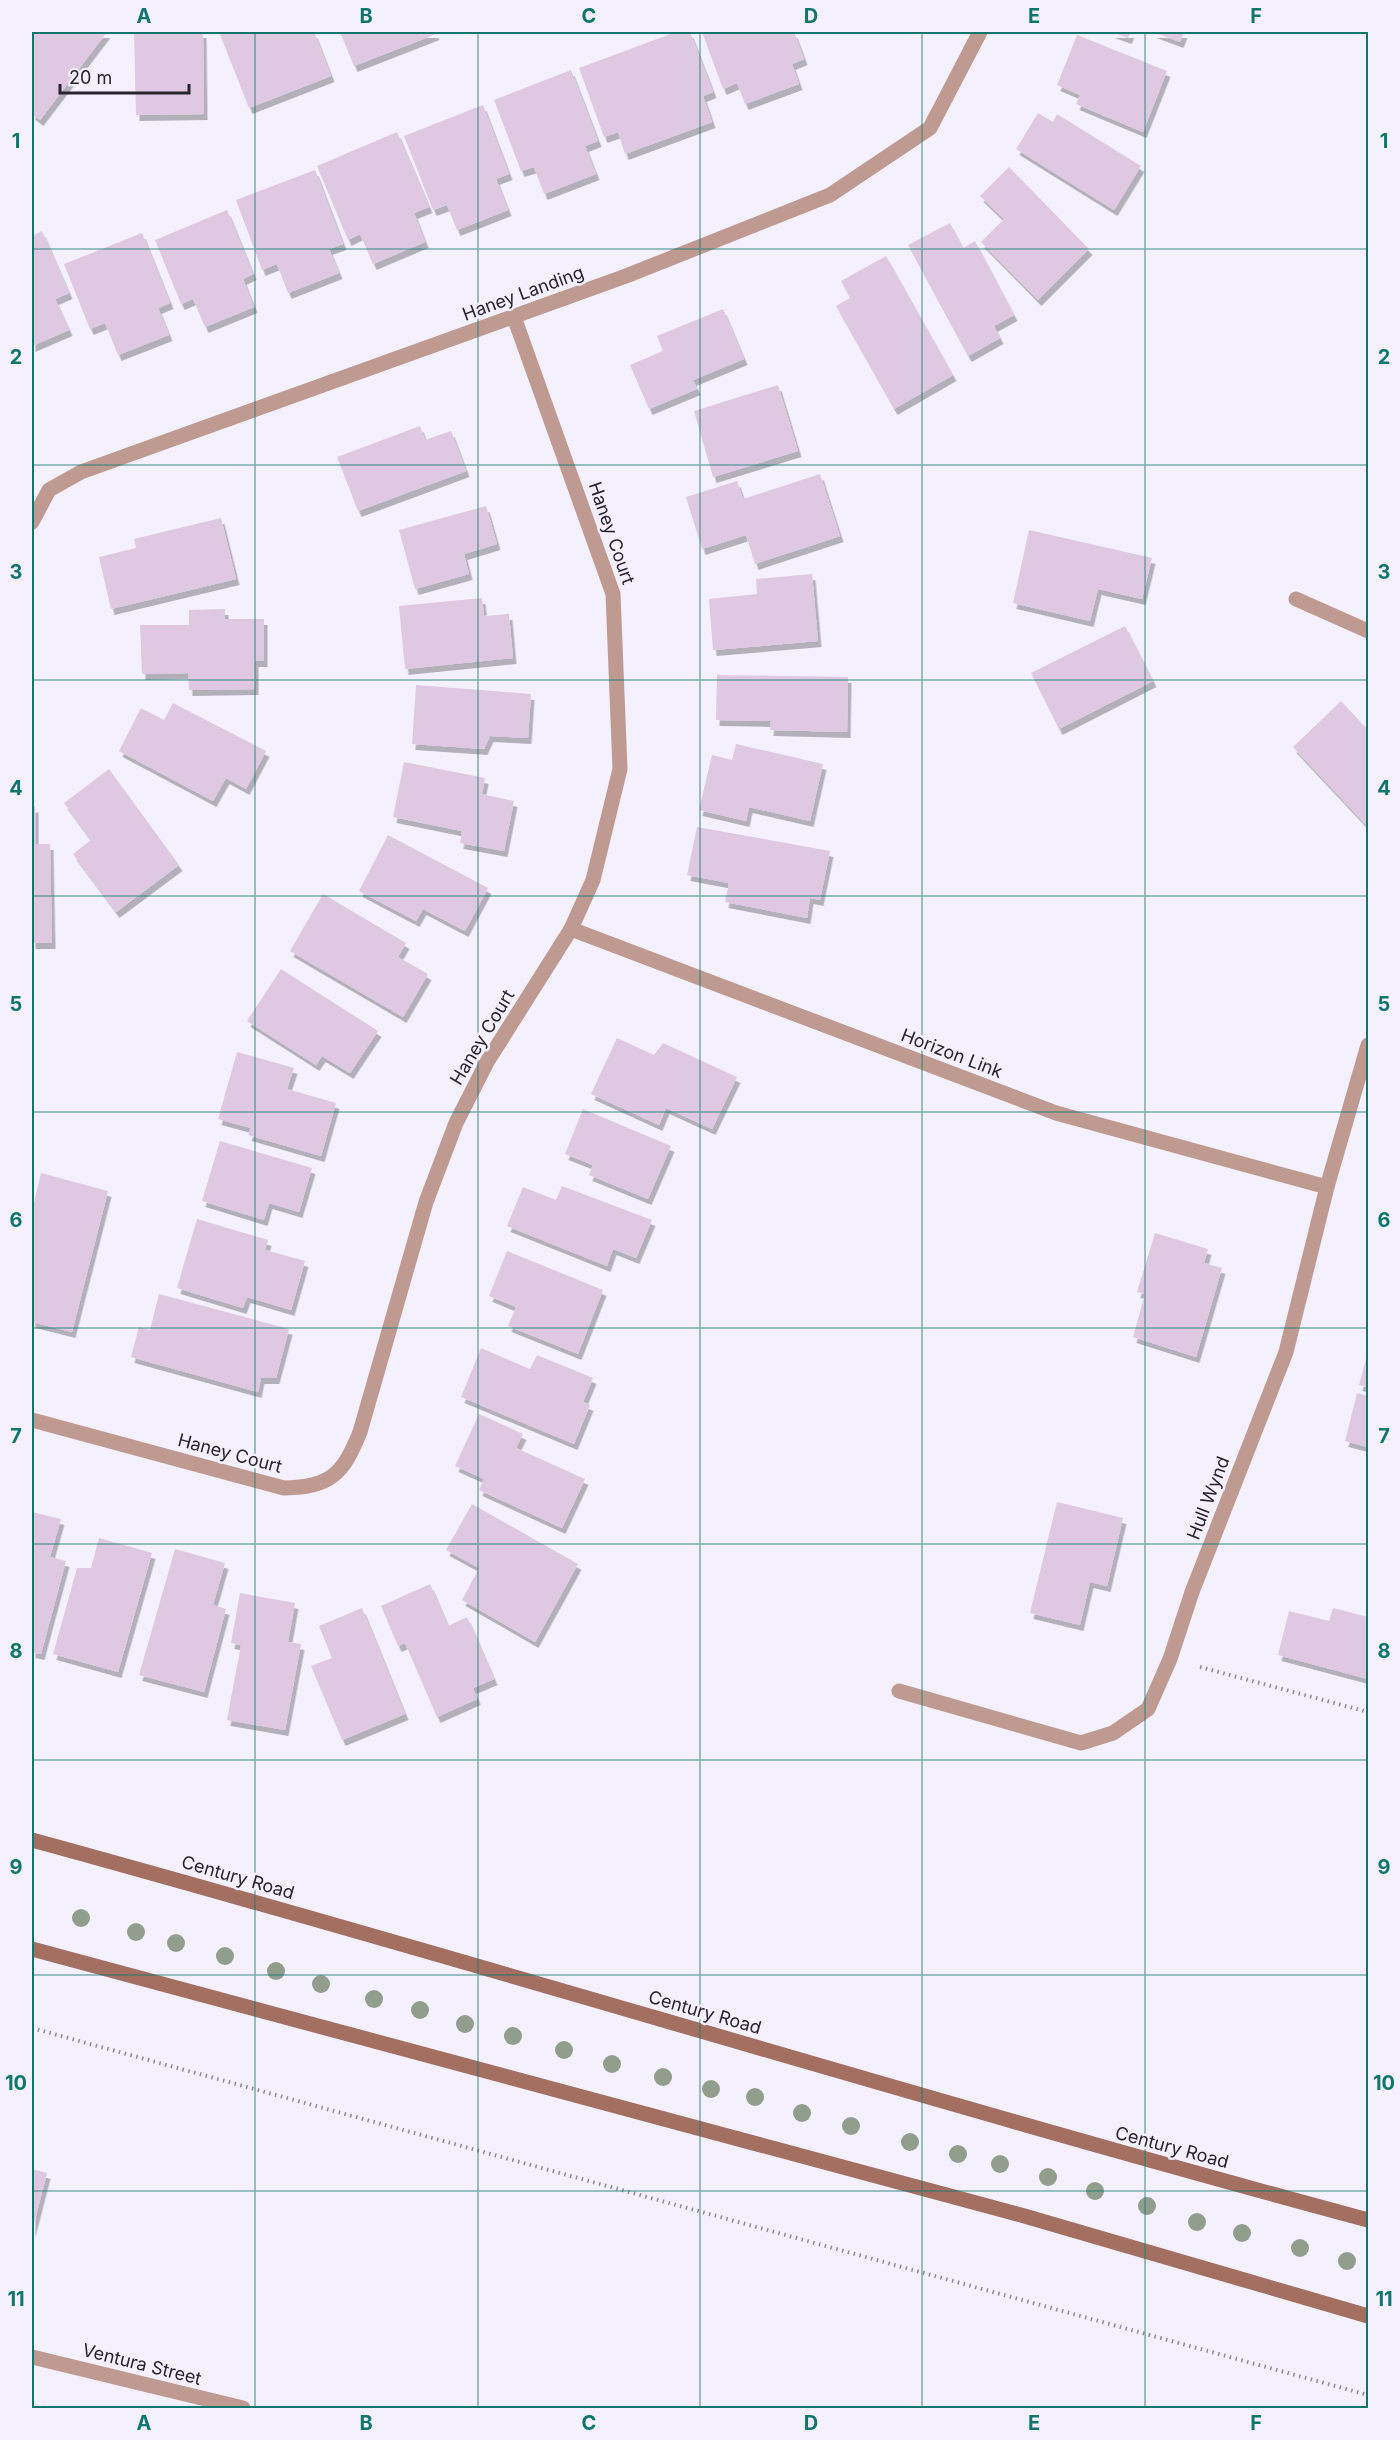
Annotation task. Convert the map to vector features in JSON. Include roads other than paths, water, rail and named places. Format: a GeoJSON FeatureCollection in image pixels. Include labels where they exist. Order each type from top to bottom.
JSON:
{"type":"FeatureCollection","features":[{"type":"Feature","properties":{"kind":"main road","name":"Century Road"},"geometry":{"type":"LineString","coordinates":[[32,1840],[384,1938],[1040,2131],[1368,2220]]}},
{"type":"Feature","properties":{"kind":"main road"},"geometry":{"type":"LineString","coordinates":[[32,1949],[1021,2215],[1368,2316]]}},
{"type":"Feature","properties":{"kind":"street","name":"Haney Landing"},"geometry":{"type":"LineString","coordinates":[[32,522],[49,490],[81,472],[626,276],[830,195],[930,128],[980,32]]}},
{"type":"Feature","properties":{"kind":"street","name":"Haney Court"},"geometry":{"type":"LineString","coordinates":[[32,1420],[284,1488],[305,1487],[326,1480],[348,1462],[360,1432],[426,1202],[456,1123],[487,1062],[571,929],[593,880],[620,769],[614,594],[514,317]]}},
{"type":"Feature","properties":{"kind":"street"},"geometry":{"type":"LineString","coordinates":[[1296,599],[1368,631]]}},
{"type":"Feature","properties":{"kind":"street","name":"Horizon Link"},"geometry":{"type":"LineString","coordinates":[[571,929],[1056,1113],[1327,1187]]}},
{"type":"Feature","properties":{"kind":"street","name":"Hull Wynd"},"geometry":{"type":"LineString","coordinates":[[899,1691],[1081,1743],[1113,1733],[1148,1709],[1170,1659],[1192,1592],[1286,1352],[1327,1187],[1368,1045]]}},
{"type":"Feature","properties":{"kind":"street","name":"Ventura Street"},"geometry":{"type":"LineString","coordinates":[[32,2356],[243,2409]]}}]}
